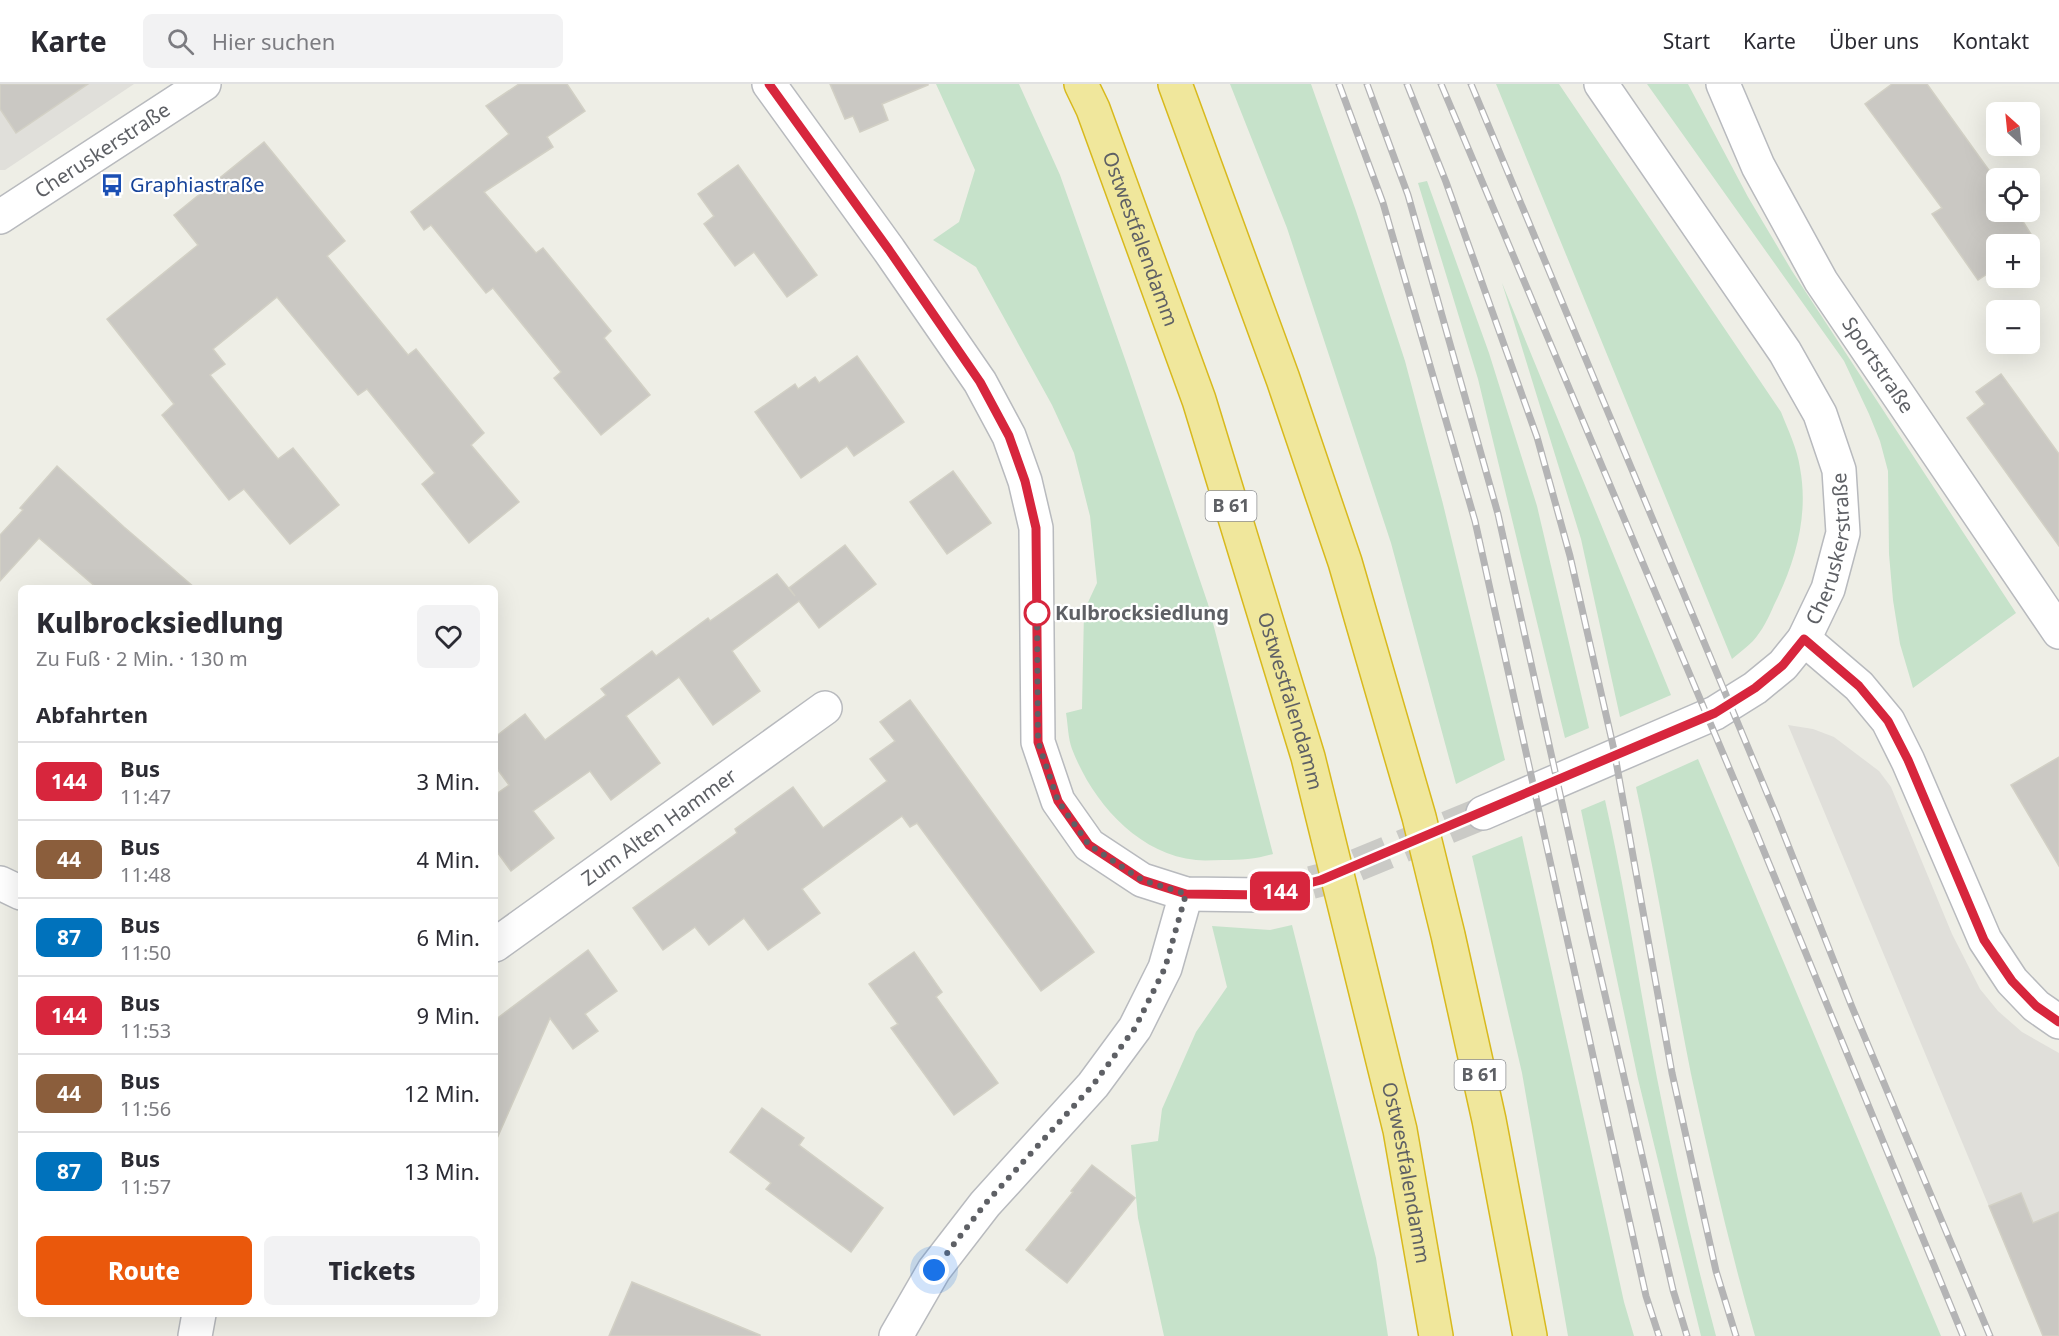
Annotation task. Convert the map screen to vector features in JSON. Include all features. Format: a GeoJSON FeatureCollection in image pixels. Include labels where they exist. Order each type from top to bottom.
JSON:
{"type":"FeatureCollection","features":[{"type":"Feature","properties":{"kind":"highway","name":"Ostwestfalendamm"},"geometry":{"type":"LineString","coordinates":[[1081,84],[1097,120],[1198,400],[1308,757],[1400,1130],[1436,1336]]}},
{"type":"Feature","properties":{"kind":"highway","name":"B 61"},"geometry":{"type":"LineString","coordinates":[[1175,84],[1283,379],[1345,562],[1419,817],[1490,1120],[1530,1336]]}},
{"type":"Feature","properties":{"kind":"street","name":"Cheruskerstraße"},"geometry":{"type":"LineString","coordinates":[[0,217],[204,84]]}},
{"type":"Feature","properties":{"kind":"street"},"geometry":{"type":"LineString","coordinates":[[769,84],[974,372],[1009,436],[1025,481],[1036,528],[1038,742],[1058,801],[1089,845],[1142,880],[1186,894],[1264,895]]}},
{"type":"Feature","properties":{"kind":"street","name":"Cheruskerstraße"},"geometry":{"type":"LineString","coordinates":[[1483,813],[1715,713],[1755,688],[1783,665],[1804,639],[1828,589],[1843,533],[1839,470],[1820,414],[1785,352],[1602,84]]}},
{"type":"Feature","properties":{"kind":"street","name":"Sportstraße"},"geometry":{"type":"LineString","coordinates":[[1723,84],[1758,166],[1821,281],[2059,632]]}},
{"type":"Feature","properties":{"kind":"street"},"geometry":{"type":"LineString","coordinates":[[1804,639],[1859,686],[1888,721],[1908,760],[1984,940],[2012,981],[2036,1006],[2059,1022]]}},
{"type":"Feature","properties":{"kind":"street","name":"Zum Alten Hammer"},"geometry":{"type":"LineString","coordinates":[[498,943],[825,708]]}},
{"type":"Feature","properties":{"kind":"street"},"geometry":{"type":"LineString","coordinates":[[0,883],[18,892]]}},
{"type":"Feature","properties":{"kind":"street"},"geometry":{"type":"LineString","coordinates":[[896,1336],[934,1270],[985,1204],[1093,1085],[1135,1028],[1165,968],[1186,894]]}},
{"type":"Feature","properties":{"kind":"street"},"geometry":{"type":"LineString","coordinates":[[195,1336],[198,1317]]}},
{"type":"Feature","properties":{"kind":"shaded area"},"geometry":{"type":"Polygon","coordinates":[[[0,84],[134,84],[5,170],[0,170],[0,84]]]}},
{"type":"Feature","properties":{"kind":"shaded area"},"geometry":{"type":"Polygon","coordinates":[[[1788,725],[1813,729],[1834,737],[1879,771],[1891,787],[1952,934],[1980,989],[1998,1011],[2022,1032],[2059,1053],[2059,1336],[2043,1336],[1788,725]]]}},
{"type":"Feature","properties":{"kind":"green space"},"geometry":{"type":"Polygon","coordinates":[[[936,84],[1019,84],[1060,175],[1208,604],[1273,854],[1242,859],[1199,860],[1175,856],[1155,847],[1136,836],[1119,822],[1104,805],[1072,749],[1066,713],[1082,709],[1084,611],[1097,583],[1090,516],[1074,453],[1052,405],[976,267],[933,240],[959,222],[975,170],[936,84]]]}},
{"type":"Feature","properties":{"kind":"green space"},"geometry":{"type":"Polygon","coordinates":[[[1230,84],[1311,84],[1356,211],[1405,361],[1443,504],[1505,760],[1456,784],[1391,543],[1287,228],[1230,84]]]}},
{"type":"Feature","properties":{"kind":"green space"},"geometry":{"type":"Polygon","coordinates":[[[1496,84],[1559,84],[1781,412],[1795,446],[1800,468],[1803,504],[1794,556],[1782,589],[1765,624],[1753,641],[1732,659],[1496,84]]]}},
{"type":"Feature","properties":{"kind":"green space"},"geometry":{"type":"Polygon","coordinates":[[[1647,84],[1688,84],[1748,197],[1792,271],[2016,613],[1913,688],[1900,644],[1893,600],[1889,554],[1888,471],[1880,441],[1869,414],[1844,361],[1647,84]]]}},
{"type":"Feature","properties":{"kind":"green space"},"geometry":{"type":"Polygon","coordinates":[[[1427,181],[1489,353],[1537,506],[1589,728],[1565,738],[1478,379],[1418,183],[1427,181]]]}},
{"type":"Feature","properties":{"kind":"green space"},"geometry":{"type":"Polygon","coordinates":[[[1502,283],[1671,695],[1620,717],[1581,539],[1502,283]]]}},
{"type":"Feature","properties":{"kind":"green space"},"geometry":{"type":"Polygon","coordinates":[[[1698,759],[1941,1336],[1755,1336],[1721,1206],[1691,1074],[1636,787],[1698,759]]]}},
{"type":"Feature","properties":{"kind":"green space"},"geometry":{"type":"Polygon","coordinates":[[[1605,800],[1670,1143],[1716,1336],[1701,1336],[1638,1079],[1581,810],[1605,800]]]}},
{"type":"Feature","properties":{"kind":"green space"},"geometry":{"type":"Polygon","coordinates":[[[1522,836],[1624,1302],[1634,1336],[1568,1336],[1522,1073],[1472,856],[1522,836]]]}},
{"type":"Feature","properties":{"kind":"green space"},"geometry":{"type":"Polygon","coordinates":[[[1292,925],[1376,1258],[1388,1336],[1164,1336],[1138,1218],[1131,1145],[1158,1141],[1162,1109],[1196,1032],[1227,987],[1212,926],[1270,930],[1292,925]]]}},
{"type":"Feature","properties":{"kind":"building"},"geometry":{"type":"Polygon","coordinates":[[[0,84],[88,84],[16,133],[0,109],[0,84]]]}},
{"type":"Feature","properties":{"kind":"building"},"geometry":{"type":"Polygon","coordinates":[[[519,84],[567,84],[585,111],[547,137],[553,147],[484,192],[536,253],[543,248],[611,331],[604,338],[650,395],[601,435],[554,378],[561,372],[493,288],[486,293],[431,225],[424,230],[411,212],[509,134],[486,106],[519,84]]]}},
{"type":"Feature","properties":{"kind":"building"},"geometry":{"type":"Polygon","coordinates":[[[830,84],[928,85],[882,104],[888,120],[860,132],[853,116],[845,119],[830,84]]]}},
{"type":"Feature","properties":{"kind":"building"},"geometry":{"type":"Polygon","coordinates":[[[1892,84],[1927,84],[1987,168],[1986,222],[2023,222],[2031,234],[1986,234],[1986,275],[1978,280],[1932,214],[1942,208],[1865,104],[1892,84]]]}},
{"type":"Feature","properties":{"kind":"building"},"geometry":{"type":"Polygon","coordinates":[[[264,142],[345,241],[327,256],[408,355],[416,349],[484,433],[471,445],[519,502],[469,543],[422,484],[435,473],[367,389],[358,395],[277,297],[213,349],[225,364],[210,375],[278,459],[293,448],[339,505],[290,544],[244,489],[229,500],[162,415],[174,404],[107,319],[198,245],[174,215],[264,142]]]}},
{"type":"Feature","properties":{"kind":"building"},"geometry":{"type":"Polygon","coordinates":[[[738,165],[817,275],[787,297],[754,252],[735,266],[704,224],[714,216],[698,194],[738,165]]]}},
{"type":"Feature","properties":{"kind":"building"},"geometry":{"type":"Polygon","coordinates":[[[857,356],[904,422],[854,456],[847,446],[801,478],[755,412],[795,384],[798,389],[815,377],[819,383],[857,356]]]}},
{"type":"Feature","properties":{"kind":"building"},"geometry":{"type":"Polygon","coordinates":[[[2001,374],[2059,454],[2059,546],[1967,418],[1985,404],[1976,392],[2001,374]]]}},
{"type":"Feature","properties":{"kind":"building"},"geometry":{"type":"Polygon","coordinates":[[[57,466],[192,585],[94,585],[39,538],[0,581],[0,535],[23,510],[20,508],[57,466]]]}},
{"type":"Feature","properties":{"kind":"building"},"geometry":{"type":"Polygon","coordinates":[[[953,471],[991,523],[947,554],[910,502],[953,471]]]}},
{"type":"Feature","properties":{"kind":"building"},"geometry":{"type":"Polygon","coordinates":[[[845,545],[876,584],[819,628],[799,601],[732,651],[760,691],[713,725],[679,677],[626,716],[660,763],[611,800],[590,771],[533,811],[554,838],[511,871],[498,853],[498,793],[509,785],[498,770],[498,735],[525,714],[545,740],[606,695],[601,689],[652,651],[656,656],[708,618],[710,621],[777,574],[795,596],[789,588],[845,545]]]}},
{"type":"Feature","properties":{"kind":"building"},"geometry":{"type":"Polygon","coordinates":[[[910,700],[1094,952],[1041,991],[917,823],[910,827],[902,816],[802,889],[820,913],[768,950],[744,918],[709,945],[695,927],[663,950],[633,908],[737,833],[735,829],[793,787],[823,828],[887,781],[870,759],[895,741],[880,722],[910,700]]]}},
{"type":"Feature","properties":{"kind":"building"},"geometry":{"type":"Polygon","coordinates":[[[2059,757],[2059,866],[2011,785],[2059,757]]]}},
{"type":"Feature","properties":{"kind":"building"},"geometry":{"type":"Polygon","coordinates":[[[588,950],[617,991],[585,1014],[598,1031],[573,1049],[550,1018],[498,1136],[498,1018],[588,950]]]}},
{"type":"Feature","properties":{"kind":"building"},"geometry":{"type":"Polygon","coordinates":[[[914,952],[942,992],[936,997],[998,1083],[954,1115],[891,1028],[898,1024],[869,984],[914,952]]]}},
{"type":"Feature","properties":{"kind":"building"},"geometry":{"type":"Polygon","coordinates":[[[762,1108],[804,1138],[799,1145],[883,1208],[851,1252],[766,1189],[771,1183],[730,1152],[762,1108]]]}},
{"type":"Feature","properties":{"kind":"building"},"geometry":{"type":"Polygon","coordinates":[[[1092,1165],[1135,1198],[1067,1283],[1026,1250],[1092,1165]]]}},
{"type":"Feature","properties":{"kind":"building"},"geometry":{"type":"Polygon","coordinates":[[[2021,1193],[2033,1223],[2059,1212],[2059,1336],[2043,1336],[1989,1206],[2021,1193]]]}},
{"type":"Feature","properties":{"kind":"building"},"geometry":{"type":"Polygon","coordinates":[[[632,1282],[760,1335],[760,1336],[609,1336],[632,1282]]]}},
{"type":"Feature","properties":{"kind":"tunnel"},"geometry":{"type":"LineString","coordinates":[[1264,895],[1321,880],[1483,813]]}},
{"type":"Feature","properties":{"kind":"railway"},"geometry":{"type":"LineString","coordinates":[[1339,84],[1383,203],[1475,521],[1646,1296],[1659,1336]]}},
{"type":"Feature","properties":{"kind":"railway"},"geometry":{"type":"LineString","coordinates":[[1367,84],[1408,195],[1498,514],[1591,934],[1673,1290],[1687,1336]]}},
{"type":"Feature","properties":{"kind":"railway"},"geometry":{"type":"LineString","coordinates":[[1407,84],[1446,182],[1537,437],[1570,556],[1614,750],[1672,1073],[1716,1271],[1736,1336]]}},
{"type":"Feature","properties":{"kind":"railway"},"geometry":{"type":"LineString","coordinates":[[1441,84],[1754,827],[1963,1336]]}},
{"type":"Feature","properties":{"kind":"railway"},"geometry":{"type":"LineString","coordinates":[[1471,84],[1777,817],[1852,1007],[1990,1336]]}},
{"type":"Feature","properties":{"kind":"bus line","name":"144"},"geometry":{"type":"LineString","coordinates":[[769,84],[889,250],[980,382],[1009,436],[1025,481],[1036,528],[1038,742],[1058,801],[1089,845],[1142,880],[1186,894],[1264,895],[1321,880],[1715,713],[1755,688],[1783,665],[1804,639],[1859,686],[1888,721],[1908,760],[1984,940],[2012,981],[2036,1006],[2059,1022]]}},
{"type":"Feature","properties":{"kind":"place","name":"Graphiastraße"},"geometry":{"type":"Point","coordinates":[112,185]}},
{"type":"Feature","properties":{"kind":"place","name":"Kulbrocksiedlung"},"geometry":{"type":"Point","coordinates":[1037,613]}},
{"type":"Feature","properties":{"kind":"route"},"geometry":{"type":"LineString","coordinates":[[934,1270],[985,1204],[1093,1085],[1135,1028],[1165,968],[1186,894],[1142,880],[1089,845],[1058,801],[1038,742],[1037,613]]}}]}
